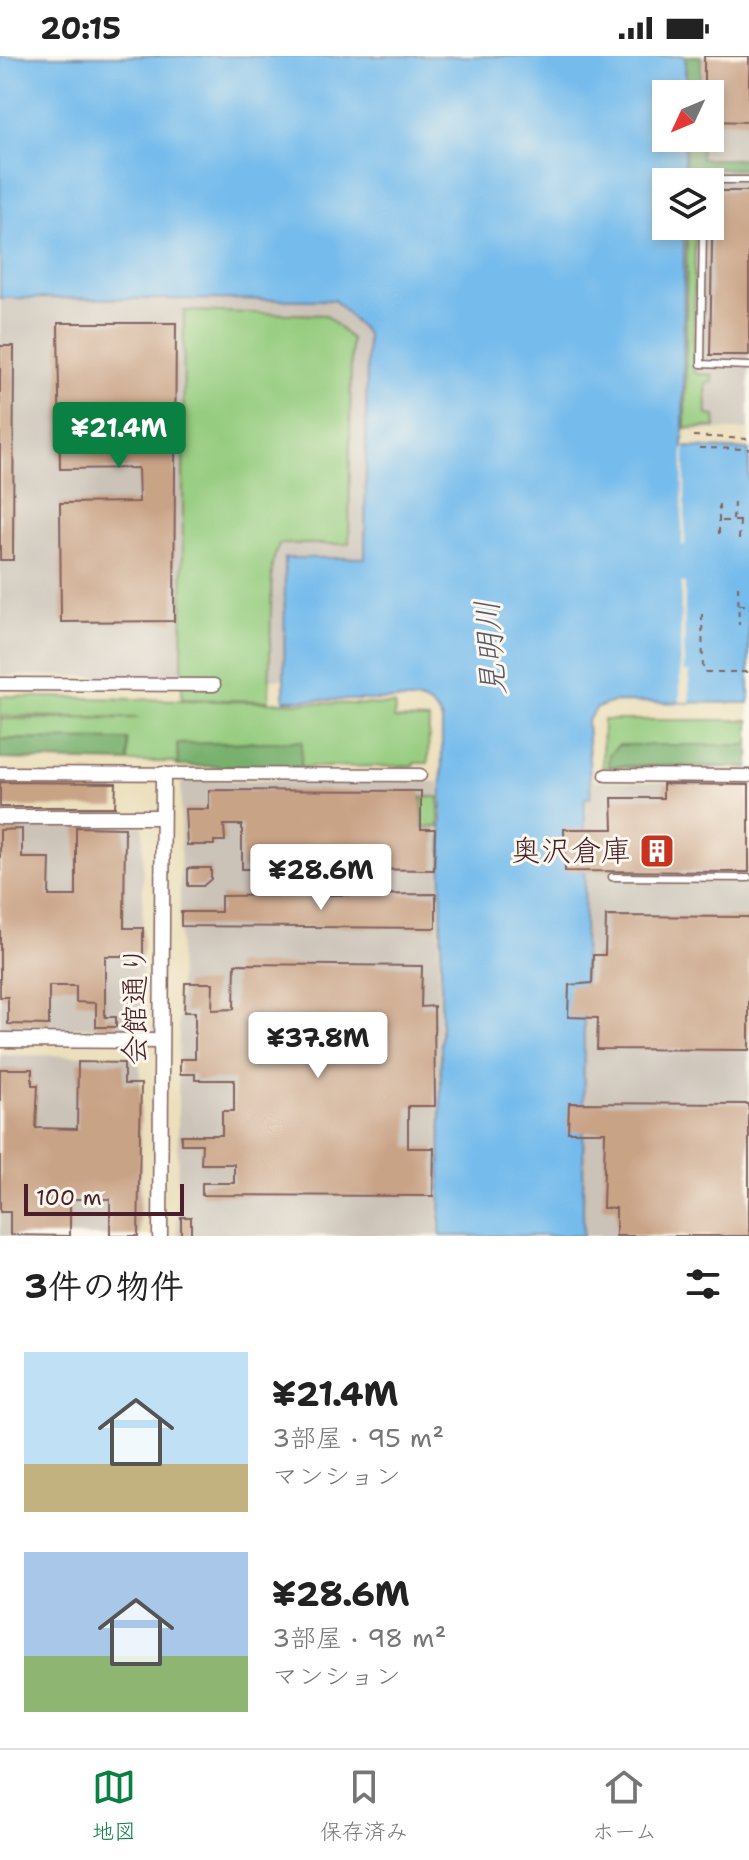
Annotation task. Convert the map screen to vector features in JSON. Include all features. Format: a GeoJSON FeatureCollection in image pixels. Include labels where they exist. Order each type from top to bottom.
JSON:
{"type":"FeatureCollection","features":[{"type":"Feature","properties":{"kind":"street"},"geometry":{"type":"LineString","coordinates":[[0,684],[214,685]]}},
{"type":"Feature","properties":{"kind":"street"},"geometry":{"type":"LineString","coordinates":[[0,773],[420,775]]}},
{"type":"Feature","properties":{"kind":"street","name":"会館通り"},"geometry":{"type":"LineString","coordinates":[[160,1236],[163,774]]}},
{"type":"Feature","properties":{"kind":"street"},"geometry":{"type":"LineString","coordinates":[[606,775],[749,776]]}},
{"type":"Feature","properties":{"kind":"street"},"geometry":{"type":"LineString","coordinates":[[0,817],[162,817]]}},
{"type":"Feature","properties":{"kind":"street"},"geometry":{"type":"LineString","coordinates":[[0,1040],[160,1041]]}},
{"type":"Feature","properties":{"kind":"lane"},"geometry":{"type":"LineString","coordinates":[[724,181],[749,180]]}},
{"type":"Feature","properties":{"kind":"lane"},"geometry":{"type":"LineString","coordinates":[[703,240],[701,364],[749,366]]}},
{"type":"Feature","properties":{"kind":"lane"},"geometry":{"type":"LineString","coordinates":[[612,877],[749,878]]}},
{"type":"Feature","properties":{"kind":"path"},"geometry":{"type":"LineString","coordinates":[[693,436],[749,439]]}},
{"type":"Feature","properties":{"kind":"path"},"geometry":{"type":"LineString","coordinates":[[699,448],[749,449]]}},
{"type":"Feature","properties":{"kind":"path"},"geometry":{"type":"LineString","coordinates":[[733,521],[734,502]]}},
{"type":"Feature","properties":{"kind":"path"},"geometry":{"type":"LineString","coordinates":[[720,521],[748,521],[748,503]]}},
{"type":"Feature","properties":{"kind":"path"},"geometry":{"type":"LineString","coordinates":[[719,504],[719,539]]}},
{"type":"Feature","properties":{"kind":"path"},"geometry":{"type":"LineString","coordinates":[[739,539],[740,521]]}},
{"type":"Feature","properties":{"kind":"path"},"geometry":{"type":"LineString","coordinates":[[738,586],[739,625]]}},
{"type":"Feature","properties":{"kind":"path"},"geometry":{"type":"LineString","coordinates":[[739,605],[749,605]]}},
{"type":"Feature","properties":{"kind":"path"},"geometry":{"type":"LineString","coordinates":[[702,614],[703,672],[749,672]]}},
{"type":"Feature","properties":{"kind":"shaded area"},"geometry":{"type":"Polygon","coordinates":[[[686,56],[749,56],[749,430],[683,430],[685,240],[724,240],[724,168],[685,168],[686,152],[724,152],[724,80],[686,80],[686,56]]]}},
{"type":"Feature","properties":{"kind":"shaded area"},"geometry":{"type":"Polygon","coordinates":[[[0,299],[333,301],[366,334],[364,557],[285,557],[283,679],[0,675],[0,299]]]}},
{"type":"Feature","properties":{"kind":"shaded area"},"geometry":{"type":"Polygon","coordinates":[[[185,780],[439,782],[438,1236],[177,1236],[181,784],[185,780]]]}},
{"type":"Feature","properties":{"kind":"shaded area"},"geometry":{"type":"Polygon","coordinates":[[[592,781],[749,783],[749,1236],[584,1236],[587,800],[593,799],[592,781]]]}},
{"type":"Feature","properties":{"kind":"shaded area"},"geometry":{"type":"Polygon","coordinates":[[[0,826],[143,826],[142,1015],[138,1024],[128,1028],[0,1027],[0,826]]]}},
{"type":"Feature","properties":{"kind":"shaded area"},"geometry":{"type":"Polygon","coordinates":[[[0,1055],[128,1056],[140,1064],[141,1236],[0,1236],[0,1055]]]}},
{"type":"Feature","properties":{"kind":"green space"},"geometry":{"type":"Polygon","coordinates":[[[686,56],[701,56],[701,80],[686,80],[686,56]]]}},
{"type":"Feature","properties":{"kind":"green space"},"geometry":{"type":"Polygon","coordinates":[[[686,152],[701,152],[701,159],[749,159],[749,169],[685,168],[686,152]]]}},
{"type":"Feature","properties":{"kind":"green space"},"geometry":{"type":"Polygon","coordinates":[[[687,240],[695,240],[693,369],[697,374],[712,375],[713,382],[706,383],[707,415],[715,416],[716,427],[685,428],[687,240]]]}},
{"type":"Feature","properties":{"kind":"green space"},"geometry":{"type":"Polygon","coordinates":[[[184,311],[326,315],[351,339],[349,544],[279,544],[272,564],[269,701],[182,699],[184,311]]]}},
{"type":"Feature","properties":{"kind":"green space"},"geometry":{"type":"Polygon","coordinates":[[[0,696],[395,705],[394,719],[429,720],[428,763],[414,763],[413,766],[301,767],[301,761],[178,760],[178,766],[172,762],[128,762],[128,759],[0,756],[0,719],[139,718],[0,716],[0,696]]]}},
{"type":"Feature","properties":{"kind":"green space"},"geometry":{"type":"Polygon","coordinates":[[[603,720],[749,720],[749,768],[602,767],[603,720]]]}},
{"type":"Feature","properties":{"kind":"green space"},"geometry":{"type":"Polygon","coordinates":[[[0,739],[128,740],[128,762],[0,759],[0,739]]]}},
{"type":"Feature","properties":{"kind":"green space"},"geometry":{"type":"Polygon","coordinates":[[[302,741],[301,767],[178,766],[177,744],[302,741]]]}},
{"type":"Feature","properties":{"kind":"green space"},"geometry":{"type":"Polygon","coordinates":[[[619,745],[749,745],[749,766],[608,766],[609,754],[619,745]]]}},
{"type":"Feature","properties":{"kind":"green space"},"geometry":{"type":"Polygon","coordinates":[[[422,797],[439,797],[439,827],[423,827],[422,797]]]}},
{"type":"Feature","properties":{"kind":"water","name":"見明川"},"geometry":{"type":"Polygon","coordinates":[[[0,56],[685,56],[685,80],[652,80],[652,152],[684,152],[684,168],[652,168],[652,240],[684,240],[683,447],[749,450],[749,703],[613,702],[597,708],[587,721],[591,798],[585,798],[583,1236],[440,1236],[440,717],[433,707],[418,700],[284,700],[285,558],[365,558],[367,334],[334,300],[0,298],[0,56]]]}},
{"type":"Feature","properties":{"kind":"pier"},"geometry":{"type":"Polygon","coordinates":[[[685,448],[685,545],[682,545],[685,448]]]}},
{"type":"Feature","properties":{"kind":"pier"},"geometry":{"type":"Polygon","coordinates":[[[681,583],[685,583],[684,672],[689,672],[690,702],[680,702],[681,583]]]}},
{"type":"Feature","properties":{"kind":"building"},"geometry":{"type":"Polygon","coordinates":[[[704,56],[749,56],[749,122],[724,121],[724,80],[704,80],[704,56]]]}},
{"type":"Feature","properties":{"kind":"building"},"geometry":{"type":"Polygon","coordinates":[[[724,191],[749,191],[749,355],[710,355],[712,240],[724,240],[724,191]]]}},
{"type":"Feature","properties":{"kind":"building"},"geometry":{"type":"Polygon","coordinates":[[[58,323],[176,323],[174,621],[61,622],[60,503],[139,502],[138,468],[60,469],[58,323]]]}},
{"type":"Feature","properties":{"kind":"building"},"geometry":{"type":"Polygon","coordinates":[[[0,346],[14,346],[13,560],[0,560],[0,346]]]}},
{"type":"Feature","properties":{"kind":"building"},"geometry":{"type":"Polygon","coordinates":[[[0,782],[116,783],[115,807],[0,807],[0,782]]]}},
{"type":"Feature","properties":{"kind":"building"},"geometry":{"type":"Polygon","coordinates":[[[663,784],[749,785],[749,872],[565,871],[564,829],[613,829],[612,798],[663,798],[663,784]]]}},
{"type":"Feature","properties":{"kind":"building"},"geometry":{"type":"Polygon","coordinates":[[[209,790],[421,791],[421,829],[435,829],[434,870],[344,869],[344,876],[303,875],[304,869],[242,869],[242,825],[224,825],[225,841],[214,841],[214,845],[187,845],[185,809],[209,809],[209,790]]]}},
{"type":"Feature","properties":{"kind":"building"},"geometry":{"type":"Polygon","coordinates":[[[76,827],[125,828],[124,928],[143,928],[143,956],[105,956],[105,1017],[116,1017],[116,1027],[96,1027],[96,1003],[76,1002],[76,986],[49,986],[49,1025],[8,1024],[8,997],[0,997],[0,830],[22,829],[22,858],[50,858],[49,896],[76,896],[76,827]]]}},
{"type":"Feature","properties":{"kind":"building"},"geometry":{"type":"Polygon","coordinates":[[[188,868],[211,868],[211,879],[203,886],[188,886],[188,868]]]}},
{"type":"Feature","properties":{"kind":"building"},"geometry":{"type":"Polygon","coordinates":[[[436,894],[436,928],[181,926],[181,912],[221,912],[221,896],[436,894]]]}},
{"type":"Feature","properties":{"kind":"building"},"geometry":{"type":"Polygon","coordinates":[[[606,916],[749,917],[749,1050],[597,1049],[598,1018],[568,1017],[569,985],[592,983],[593,955],[605,955],[606,916]]]}},
{"type":"Feature","properties":{"kind":"building"},"geometry":{"type":"Polygon","coordinates":[[[235,964],[422,966],[421,1007],[434,1006],[435,1106],[408,1106],[408,1148],[434,1148],[433,1196],[202,1195],[202,1183],[234,1183],[234,1164],[201,1164],[202,1144],[181,1144],[181,1135],[222,1135],[222,1111],[234,1111],[234,1080],[195,1080],[195,1074],[180,1074],[180,1059],[195,1059],[195,1012],[184,1012],[185,983],[213,983],[212,1010],[234,1009],[235,964]]]}},
{"type":"Feature","properties":{"kind":"building"},"geometry":{"type":"Polygon","coordinates":[[[78,1062],[124,1063],[124,1084],[141,1084],[138,1236],[110,1236],[110,1199],[70,1199],[70,1236],[10,1235],[10,1212],[0,1212],[0,1069],[32,1069],[32,1085],[38,1085],[36,1128],[77,1129],[78,1062]]]}},
{"type":"Feature","properties":{"kind":"building"},"geometry":{"type":"Polygon","coordinates":[[[569,1103],[749,1104],[749,1236],[616,1236],[616,1208],[603,1208],[605,1132],[568,1132],[569,1103]]]}},
{"type":"Feature","properties":{"kind":"building"},"geometry":{"type":"Polygon","coordinates":[[[181,1217],[191,1217],[191,1236],[181,1236],[181,1217]]]}},
{"type":"Feature","properties":{"kind":"place","name":"奥沢倉庫"},"geometry":{"type":"Point","coordinates":[657,851]}}]}
